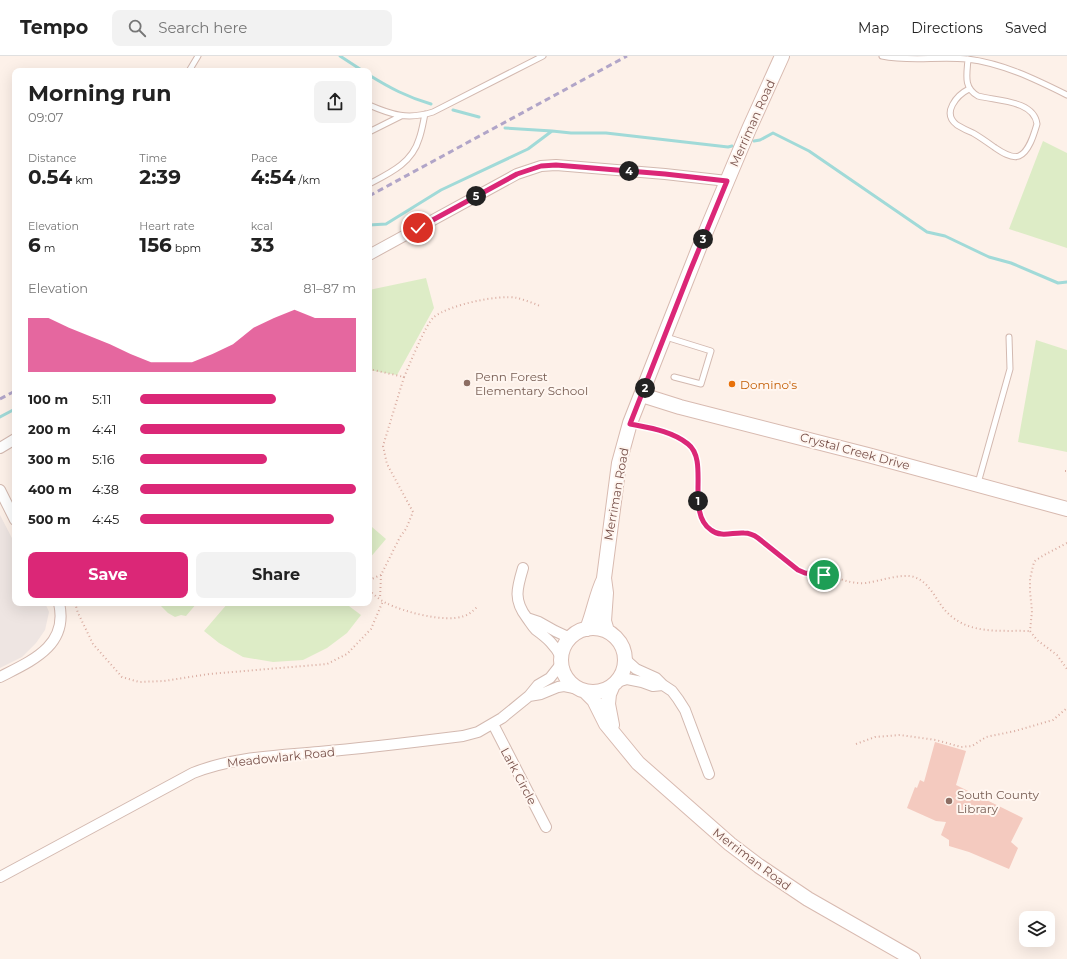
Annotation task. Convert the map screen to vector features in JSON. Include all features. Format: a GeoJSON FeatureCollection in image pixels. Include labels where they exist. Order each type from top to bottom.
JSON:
{"type":"FeatureCollection","features":[{"type":"Feature","properties":{"kind":"main road","name":"Merriman Road"},"geometry":{"type":"LineString","coordinates":[[607,631],[604,621],[606,593],[604,578],[619,463],[630,424],[727,181],[782,56]]}},
{"type":"Feature","properties":{"kind":"main road","name":"Crystal Creek Drive"},"geometry":{"type":"LineString","coordinates":[[642,395],[680,407],[789,434],[1067,509]]}},
{"type":"Feature","properties":{"kind":"main road","name":"Merriman Road"},"geometry":{"type":"LineString","coordinates":[[587,629],[593,616],[597,592],[604,578]]}},
{"type":"Feature","properties":{"kind":"main road"},"geometry":{"type":"LineString","coordinates":[[597,628],[607,631],[620,642],[626,660],[625,668],[615,684],[600,692],[582,690],[567,679],[563,672],[561,660],[563,650],[570,638],[578,632],[597,628]]}},
{"type":"Feature","properties":{"kind":"main road","name":"Merriman Road"},"geometry":{"type":"LineString","coordinates":[[612,731],[612,722],[608,704],[609,694],[615,684]]}},
{"type":"Feature","properties":{"kind":"main road","name":"Merriman Road"},"geometry":{"type":"LineString","coordinates":[[582,690],[594,700],[606,724],[628,753],[730,844],[759,866],[808,899],[913,959]]}},
{"type":"Feature","properties":{"kind":"street"},"geometry":{"type":"LineString","coordinates":[[372,253],[517,174],[541,166],[556,165],[727,181]]}},
{"type":"Feature","properties":{"kind":"street"},"geometry":{"type":"LineString","coordinates":[[0,448],[12,441]]}},
{"type":"Feature","properties":{"kind":"street"},"geometry":{"type":"LineString","coordinates":[[0,490],[12,514]]}},
{"type":"Feature","properties":{"kind":"street"},"geometry":{"type":"LineString","coordinates":[[523,568],[518,586],[517,599],[520,610],[535,628],[551,642],[561,660]]}},
{"type":"Feature","properties":{"kind":"street"},"geometry":{"type":"LineString","coordinates":[[0,678],[46,650],[53,642],[61,623],[60,606]]}},
{"type":"Feature","properties":{"kind":"street"},"geometry":{"type":"LineString","coordinates":[[527,618],[539,622],[570,638]]}},
{"type":"Feature","properties":{"kind":"street","name":"Meadowlark Road"},"geometry":{"type":"LineString","coordinates":[[0,877],[186,776],[211,766],[232,761],[346,750],[463,736],[478,732],[502,718],[529,696],[538,686],[554,674],[561,660]]}},
{"type":"Feature","properties":{"kind":"street"},"geometry":{"type":"LineString","coordinates":[[626,660],[636,669],[656,678],[672,691],[678,699],[685,710],[709,774]]}},
{"type":"Feature","properties":{"kind":"street"},"geometry":{"type":"LineString","coordinates":[[615,684],[627,679],[653,686],[663,685]]}},
{"type":"Feature","properties":{"kind":"street","name":"Meadowlark Road"},"geometry":{"type":"LineString","coordinates":[[529,696],[541,694],[564,686],[582,690]]}},
{"type":"Feature","properties":{"kind":"street","name":"Lark Circle"},"geometry":{"type":"LineString","coordinates":[[492,724],[546,827]]}},
{"type":"Feature","properties":{"kind":"lane"},"geometry":{"type":"LineString","coordinates":[[191,68],[198,56]]}},
{"type":"Feature","properties":{"kind":"lane"},"geometry":{"type":"LineString","coordinates":[[372,106],[385,112],[401,116],[433,112],[543,56]]}},
{"type":"Feature","properties":{"kind":"lane"},"geometry":{"type":"LineString","coordinates":[[882,56],[903,59],[968,59],[990,63],[1006,68],[1067,95]]}},
{"type":"Feature","properties":{"kind":"lane"},"geometry":{"type":"LineString","coordinates":[[968,59],[967,81],[974,94],[1022,106],[1033,114],[1037,124],[1024,153],[1013,157],[1001,152],[982,138],[956,124],[950,113],[951,106],[956,99],[970,89]]}},
{"type":"Feature","properties":{"kind":"lane"},"geometry":{"type":"LineString","coordinates":[[372,182],[397,169],[414,151],[419,140],[425,114]]}},
{"type":"Feature","properties":{"kind":"lane"},"geometry":{"type":"LineString","coordinates":[[372,130],[401,116]]}},
{"type":"Feature","properties":{"kind":"lane"},"geometry":{"type":"LineString","coordinates":[[665,336],[711,351],[701,384],[674,377]]}},
{"type":"Feature","properties":{"kind":"lane"},"geometry":{"type":"LineString","coordinates":[[978,484],[1010,369],[1009,338]]}},
{"type":"Feature","properties":{"kind":"path"},"geometry":{"type":"LineString","coordinates":[[76,606],[93,644],[122,677],[139,682],[209,674],[327,664],[347,654],[371,629],[382,600],[380,575],[400,537],[406,529],[413,512],[387,464],[384,446],[404,377],[428,325],[434,317],[444,311],[487,299],[516,298],[540,306]]}},
{"type":"Feature","properties":{"kind":"path"},"geometry":{"type":"LineString","coordinates":[[372,370],[404,377]]}},
{"type":"Feature","properties":{"kind":"path"},"geometry":{"type":"LineString","coordinates":[[630,424],[657,429],[688,444],[693,449],[697,459],[699,507],[704,522],[711,531],[722,534],[752,534],[798,570],[805,573],[830,576],[854,583],[865,583],[904,576],[913,576],[925,583],[944,610],[955,620],[965,626],[984,630],[1030,631]]}},
{"type":"Feature","properties":{"kind":"path"},"geometry":{"type":"LineString","coordinates":[[1067,543],[1040,557],[1034,562],[1030,580],[1032,611],[1030,631],[1037,640],[1057,655],[1067,669]]}},
{"type":"Feature","properties":{"kind":"path"},"geometry":{"type":"LineString","coordinates":[[372,579],[380,575]]}},
{"type":"Feature","properties":{"kind":"path"},"geometry":{"type":"LineString","coordinates":[[372,592],[382,600],[415,613],[434,617],[463,616],[471,613],[477,607]]}},
{"type":"Feature","properties":{"kind":"path"},"geometry":{"type":"LineString","coordinates":[[856,744],[875,737],[895,735],[936,740],[961,747],[972,746],[986,737],[1015,731],[1053,720],[1067,708]]}},
{"type":"Feature","properties":{"kind":"shaded area"},"geometry":{"type":"Polygon","coordinates":[[[0,515],[12,538],[12,606],[46,606],[49,612],[45,630],[36,643],[22,657],[0,668],[0,515]]]}},
{"type":"Feature","properties":{"kind":"green space"},"geometry":{"type":"Polygon","coordinates":[[[1043,141],[1067,153],[1067,248],[1009,229],[1043,141]]]}},
{"type":"Feature","properties":{"kind":"green space"},"geometry":{"type":"Polygon","coordinates":[[[426,278],[434,308],[397,375],[372,371],[372,289],[426,278]]]}},
{"type":"Feature","properties":{"kind":"green space"},"geometry":{"type":"Polygon","coordinates":[[[1036,340],[1067,350],[1067,452],[1018,442],[1036,340]]]}},
{"type":"Feature","properties":{"kind":"green space"},"geometry":{"type":"Polygon","coordinates":[[[372,527],[386,539],[372,555],[372,527]]]}},
{"type":"Feature","properties":{"kind":"green space"},"geometry":{"type":"Polygon","coordinates":[[[161,606],[194,606],[186,616],[181,615],[175,617],[161,606]]]}},
{"type":"Feature","properties":{"kind":"green space"},"geometry":{"type":"Polygon","coordinates":[[[225,606],[349,606],[361,615],[347,633],[327,648],[303,660],[273,662],[243,657],[219,643],[204,631],[225,606]]]}},
{"type":"Feature","properties":{"kind":"building","name":"South County Library"},"geometry":{"type":"Polygon","coordinates":[[[935,742],[966,751],[956,785],[1023,818],[1011,842],[1018,848],[1009,869],[969,852],[949,846],[949,840],[941,835],[946,822],[936,821],[907,808],[915,787],[917,788],[920,780],[924,782],[935,742]]]}},
{"type":"Feature","properties":{"kind":"waterway"},"geometry":{"type":"LineString","coordinates":[[340,56],[358,68]]}},
{"type":"Feature","properties":{"kind":"waterway"},"geometry":{"type":"LineString","coordinates":[[372,77],[399,92],[431,104]]}},
{"type":"Feature","properties":{"kind":"waterway"},"geometry":{"type":"LineString","coordinates":[[453,110],[479,117]]}},
{"type":"Feature","properties":{"kind":"waterway"},"geometry":{"type":"LineString","coordinates":[[505,128],[571,133],[606,133],[728,147],[732,146]]}},
{"type":"Feature","properties":{"kind":"waterway"},"geometry":{"type":"LineString","coordinates":[[372,225],[386,224],[441,190],[528,149],[552,131]]}},
{"type":"Feature","properties":{"kind":"waterway"},"geometry":{"type":"LineString","coordinates":[[754,141],[760,140],[773,133],[809,151],[927,232],[945,236],[989,257],[1011,263],[1058,283],[1067,282]]}},
{"type":"Feature","properties":{"kind":"waterway"},"geometry":{"type":"LineString","coordinates":[[0,417],[12,411]]}},
{"type":"Feature","properties":{"kind":"railway"},"geometry":{"type":"LineString","coordinates":[[372,194],[627,56]]}},
{"type":"Feature","properties":{"kind":"railway"},"geometry":{"type":"LineString","coordinates":[[0,399],[12,393]]}},
{"type":"Feature","properties":{"kind":"place","name":"Penn Forest Elementary School"},"geometry":{"type":"Point","coordinates":[467,383]}},
{"type":"Feature","properties":{"kind":"place","name":"Domino's"},"geometry":{"type":"Point","coordinates":[732,384]}},
{"type":"Feature","properties":{"kind":"place","name":"South County Library"},"geometry":{"type":"Point","coordinates":[949,801]}},
{"type":"Feature","properties":{"kind":"route"},"geometry":{"type":"LineString","coordinates":[[418,228],[517,174],[541,166],[556,165],[727,181],[630,424],[657,429],[682,440],[693,449],[697,459],[699,507],[704,522],[711,531],[722,534],[752,534],[798,570],[805,573],[824,575]]}}]}
